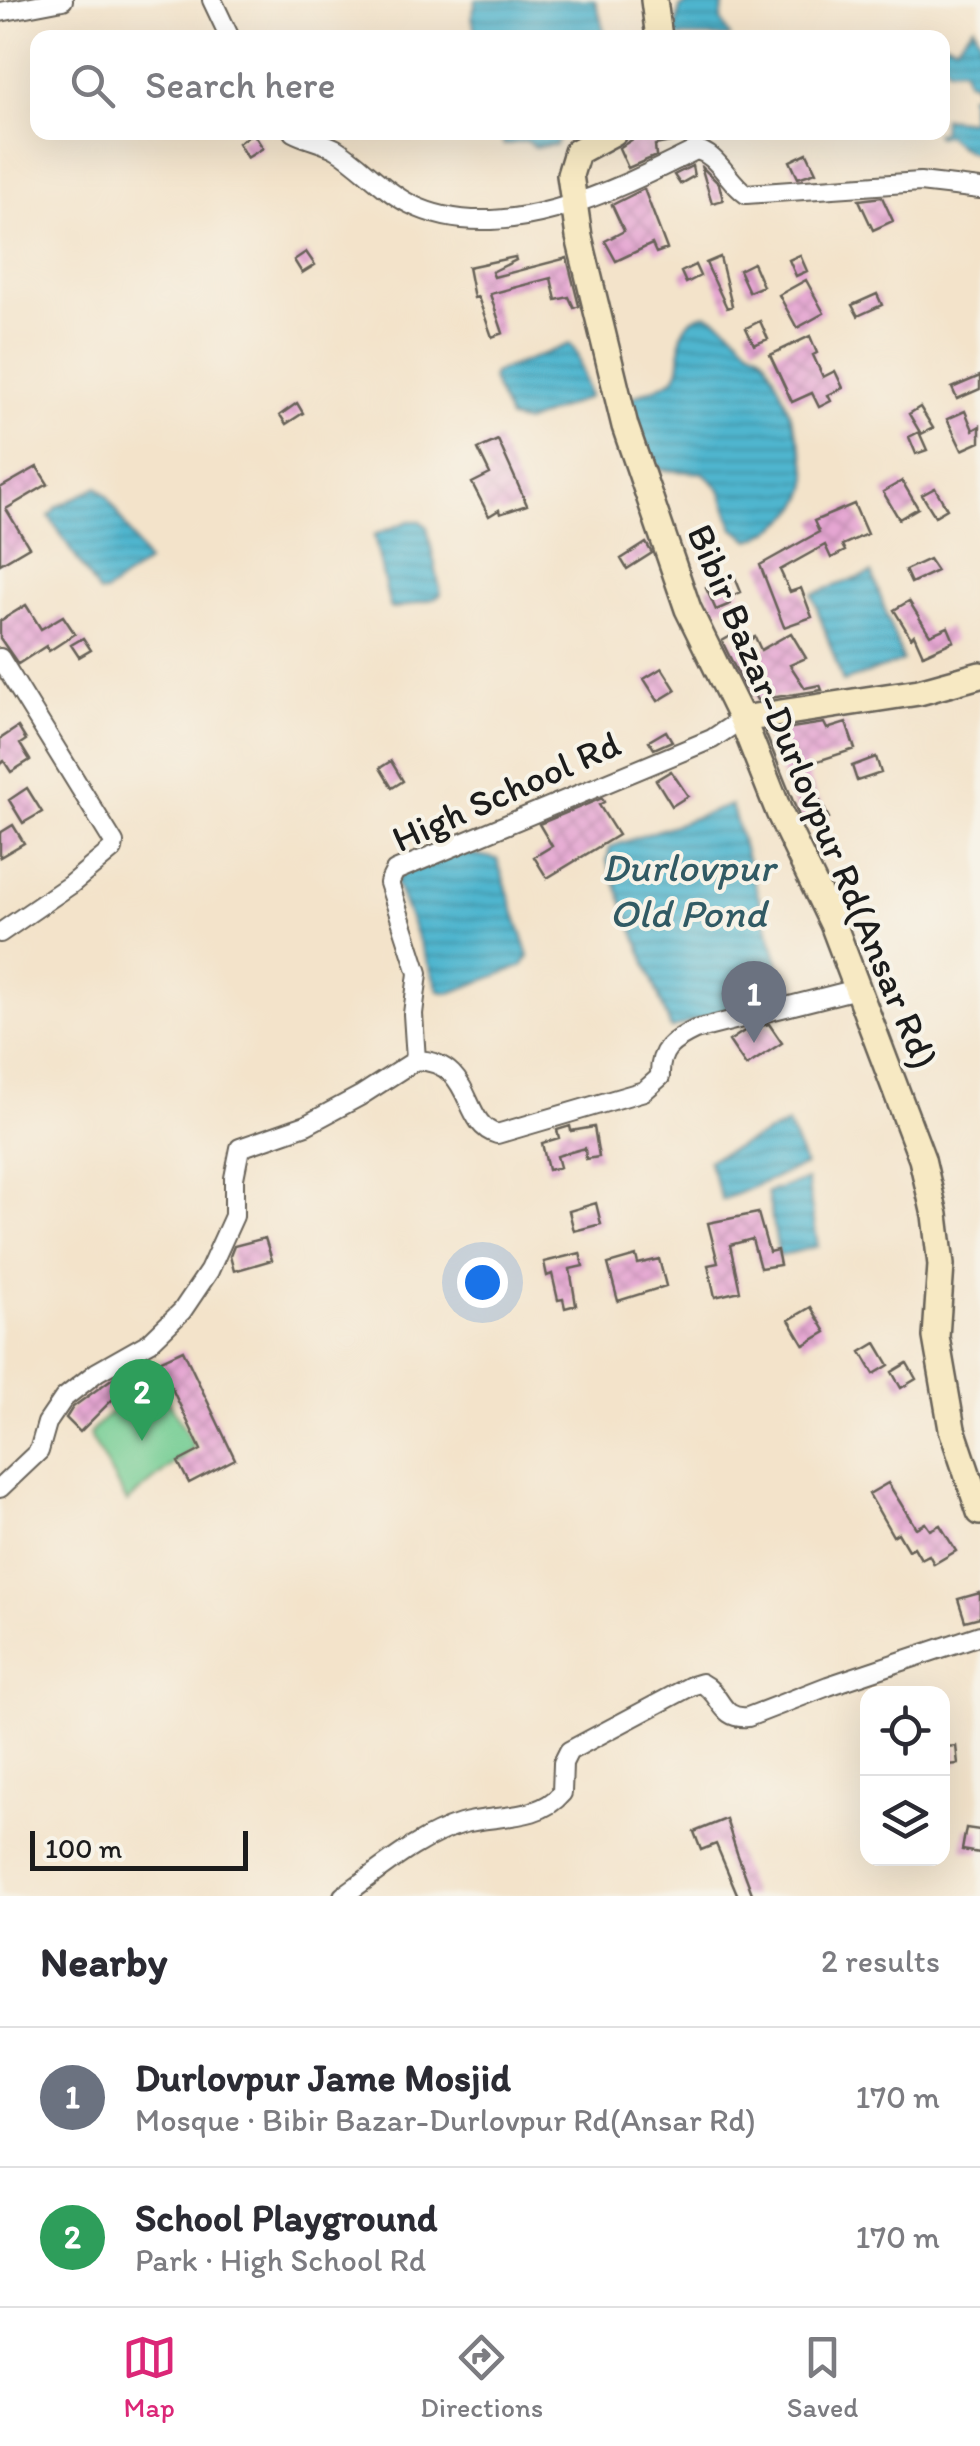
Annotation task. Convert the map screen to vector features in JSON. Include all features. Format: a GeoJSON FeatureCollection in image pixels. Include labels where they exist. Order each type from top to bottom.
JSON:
{"type":"FeatureCollection","features":[{"type":"Feature","properties":{"kind":"street"},"geometry":{"type":"LineString","coordinates":[[0,12],[64,0]]}},
{"type":"Feature","properties":{"kind":"street"},"geometry":{"type":"LineString","coordinates":[[212,0],[226,30]]}},
{"type":"Feature","properties":{"kind":"street"},"geometry":{"type":"LineString","coordinates":[[654,0],[658,30]]}},
{"type":"Feature","properties":{"kind":"street"},"geometry":{"type":"LineString","coordinates":[[313,140],[336,149],[390,193],[413,206],[486,219],[517,217],[572,205],[696,150],[710,155],[732,185],[746,194],[920,182],[980,189]]}},
{"type":"Feature","properties":{"kind":"street","name":"Bibir Bazar-Durlovpur Rd(Ansar Rd)"},"geometry":{"type":"LineString","coordinates":[[599,140],[577,152],[570,175],[572,205],[625,426],[688,609],[833,924],[922,1160],[935,1214],[941,1265],[937,1318],[952,1429],[980,1512]]}},
{"type":"Feature","properties":{"kind":"street"},"geometry":{"type":"LineString","coordinates":[[0,658],[114,843],[113,849],[70,885],[0,933]]}},
{"type":"Feature","properties":{"kind":"street"},"geometry":{"type":"LineString","coordinates":[[742,720],[919,692],[980,675]]}},
{"type":"Feature","properties":{"kind":"street","name":"High School Rd"},"geometry":{"type":"LineString","coordinates":[[416,1060],[413,1014],[418,973],[389,878],[402,868],[712,739],[742,720]]}},
{"type":"Feature","properties":{"kind":"street"},"geometry":{"type":"LineString","coordinates":[[0,1488],[39,1451],[47,1424],[64,1398],[97,1372],[150,1342],[182,1311],[209,1271],[234,1216],[235,1168],[240,1148],[319,1118],[416,1060],[430,1060],[451,1070],[485,1128],[498,1134],[644,1091],[660,1077],[659,1062],[664,1050],[695,1030],[857,988]]}},
{"type":"Feature","properties":{"kind":"street"},"geometry":{"type":"LineString","coordinates":[[342,1896],[430,1837],[462,1824],[548,1806],[562,1793],[563,1763],[569,1751],[691,1686],[701,1683],[710,1687],[726,1714],[748,1717],[980,1635]]}},
{"type":"Feature","properties":{"kind":"green space"},"geometry":{"type":"Polygon","coordinates":[[[152,1370],[194,1447],[127,1502],[89,1434],[152,1370]]]}},
{"type":"Feature","properties":{"kind":"water"},"geometry":{"type":"Polygon","coordinates":[[[476,0],[595,0],[604,30],[475,30],[472,16],[476,0]]]}},
{"type":"Feature","properties":{"kind":"water"},"geometry":{"type":"Polygon","coordinates":[[[693,0],[724,1],[721,20],[726,30],[675,30],[680,8],[693,0]]]}},
{"type":"Feature","properties":{"kind":"water"},"geometry":{"type":"Polygon","coordinates":[[[974,26],[980,40],[980,157],[950,138],[950,119],[971,121],[970,95],[977,94],[974,82],[966,80],[963,68],[950,69],[950,43],[956,45],[974,26]]]}},
{"type":"Feature","properties":{"kind":"water"},"geometry":{"type":"Polygon","coordinates":[[[502,140],[558,140],[555,145],[535,147],[526,141],[504,145],[502,140]]]}},
{"type":"Feature","properties":{"kind":"water"},"geometry":{"type":"Polygon","coordinates":[[[706,314],[729,327],[767,362],[791,416],[807,472],[805,493],[795,511],[751,540],[734,529],[720,489],[704,473],[661,470],[644,445],[633,417],[632,398],[670,381],[680,364],[685,326],[706,314]]]}},
{"type":"Feature","properties":{"kind":"water"},"geometry":{"type":"Polygon","coordinates":[[[570,344],[577,354],[589,397],[525,423],[509,419],[492,379],[494,373],[570,344]]]}},
{"type":"Feature","properties":{"kind":"water"},"geometry":{"type":"Polygon","coordinates":[[[97,487],[108,497],[147,562],[105,593],[99,593],[49,516],[57,507],[97,487]]]}},
{"type":"Feature","properties":{"kind":"water"},"geometry":{"type":"Polygon","coordinates":[[[409,521],[420,521],[427,527],[441,594],[393,609],[374,535],[409,521]]]}},
{"type":"Feature","properties":{"kind":"water"},"geometry":{"type":"Polygon","coordinates":[[[872,573],[903,661],[843,682],[812,594],[872,573]]]}},
{"type":"Feature","properties":{"kind":"water","name":"Durlovpur Old Pond"},"geometry":{"type":"Polygon","coordinates":[[[731,805],[786,989],[671,1029],[607,861],[610,847],[731,805]]]}},
{"type":"Feature","properties":{"kind":"water"},"geometry":{"type":"Polygon","coordinates":[[[464,852],[497,859],[529,956],[522,966],[450,993],[439,991],[395,881],[403,874],[464,852]]]}},
{"type":"Feature","properties":{"kind":"water"},"geometry":{"type":"Polygon","coordinates":[[[788,1124],[805,1165],[722,1200],[708,1160],[788,1124]]]}},
{"type":"Feature","properties":{"kind":"water"},"geometry":{"type":"Polygon","coordinates":[[[807,1180],[818,1246],[779,1256],[767,1192],[807,1180]]]}},
{"type":"Feature","properties":{"kind":"building"},"geometry":{"type":"Polygon","coordinates":[[[258,140],[263,148],[247,158],[238,143],[258,140]]]}},
{"type":"Feature","properties":{"kind":"building"},"geometry":{"type":"Polygon","coordinates":[[[632,140],[681,140],[655,145],[656,156],[628,168],[619,148],[632,140]]]}},
{"type":"Feature","properties":{"kind":"building"},"geometry":{"type":"Polygon","coordinates":[[[807,153],[816,172],[798,178],[790,161],[807,153]]]}},
{"type":"Feature","properties":{"kind":"building"},"geometry":{"type":"Polygon","coordinates":[[[692,166],[694,176],[680,184],[674,175],[692,166]]]}},
{"type":"Feature","properties":{"kind":"building"},"geometry":{"type":"Polygon","coordinates":[[[701,166],[719,184],[723,200],[712,203],[701,166]]]}},
{"type":"Feature","properties":{"kind":"building"},"geometry":{"type":"Polygon","coordinates":[[[644,189],[667,249],[656,253],[652,244],[616,261],[605,241],[624,231],[612,205],[644,189]]]}},
{"type":"Feature","properties":{"kind":"building"},"geometry":{"type":"Polygon","coordinates":[[[882,197],[893,221],[873,230],[859,200],[882,197]]]}},
{"type":"Feature","properties":{"kind":"building"},"geometry":{"type":"Polygon","coordinates":[[[306,252],[315,265],[302,273],[294,260],[306,252]]]}},
{"type":"Feature","properties":{"kind":"building"},"geometry":{"type":"Polygon","coordinates":[[[800,255],[807,271],[796,276],[789,260],[800,255]]]}},
{"type":"Feature","properties":{"kind":"building"},"geometry":{"type":"Polygon","coordinates":[[[515,257],[516,260],[492,272],[494,277],[567,258],[579,306],[574,308],[569,297],[556,300],[551,278],[490,294],[503,333],[492,337],[478,297],[474,298],[468,267],[515,257]]]}},
{"type":"Feature","properties":{"kind":"building"},"geometry":{"type":"Polygon","coordinates":[[[720,257],[732,306],[727,308],[706,263],[720,257]]]}},
{"type":"Feature","properties":{"kind":"building"},"geometry":{"type":"Polygon","coordinates":[[[753,263],[763,286],[749,292],[739,270],[753,263]]]}},
{"type":"Feature","properties":{"kind":"building"},"geometry":{"type":"Polygon","coordinates":[[[695,265],[700,276],[686,283],[681,272],[695,265]]]}},
{"type":"Feature","properties":{"kind":"building"},"geometry":{"type":"Polygon","coordinates":[[[806,280],[824,313],[797,328],[779,295],[806,280]]]}},
{"type":"Feature","properties":{"kind":"building"},"geometry":{"type":"Polygon","coordinates":[[[877,294],[882,305],[858,316],[852,305],[877,294]]]}},
{"type":"Feature","properties":{"kind":"building"},"geometry":{"type":"Polygon","coordinates":[[[760,321],[768,339],[754,345],[746,328],[760,321]]]}},
{"type":"Feature","properties":{"kind":"building"},"geometry":{"type":"Polygon","coordinates":[[[810,336],[823,377],[835,371],[843,388],[828,395],[831,401],[819,407],[812,393],[792,402],[770,355],[810,336]]]}},
{"type":"Feature","properties":{"kind":"building"},"geometry":{"type":"Polygon","coordinates":[[[980,376],[980,389],[957,399],[952,388],[980,376]]]}},
{"type":"Feature","properties":{"kind":"building"},"geometry":{"type":"Polygon","coordinates":[[[297,403],[303,413],[286,424],[280,415],[297,403]]]}},
{"type":"Feature","properties":{"kind":"building"},"geometry":{"type":"Polygon","coordinates":[[[920,407],[933,428],[921,434],[909,414],[920,407]]]}},
{"type":"Feature","properties":{"kind":"building"},"geometry":{"type":"Polygon","coordinates":[[[965,411],[973,430],[980,426],[980,442],[962,450],[947,419],[965,411]]]}},
{"type":"Feature","properties":{"kind":"building"},"geometry":{"type":"Polygon","coordinates":[[[919,432],[927,450],[916,454],[909,437],[919,432]]]}},
{"type":"Feature","properties":{"kind":"building"},"geometry":{"type":"Polygon","coordinates":[[[498,440],[527,505],[489,516],[472,483],[490,474],[478,449],[498,440]]]}},
{"type":"Feature","properties":{"kind":"building"},"geometry":{"type":"Polygon","coordinates":[[[37,467],[48,484],[6,509],[29,547],[0,564],[0,488],[37,467]]]}},
{"type":"Feature","properties":{"kind":"building"},"geometry":{"type":"Polygon","coordinates":[[[902,481],[918,508],[899,519],[883,492],[902,481]]]}},
{"type":"Feature","properties":{"kind":"building"},"geometry":{"type":"Polygon","coordinates":[[[935,488],[947,509],[935,516],[922,495],[935,488]]]}},
{"type":"Feature","properties":{"kind":"building"},"geometry":{"type":"Polygon","coordinates":[[[854,504],[867,534],[842,545],[845,551],[831,558],[825,545],[780,570],[790,592],[801,588],[812,617],[784,627],[760,565],[819,532],[814,521],[854,504]]]}},
{"type":"Feature","properties":{"kind":"building"},"geometry":{"type":"Polygon","coordinates":[[[646,543],[652,553],[627,569],[621,559],[646,543]]]}},
{"type":"Feature","properties":{"kind":"building"},"geometry":{"type":"Polygon","coordinates":[[[929,559],[937,571],[911,583],[905,570],[929,559]]]}},
{"type":"Feature","properties":{"kind":"building"},"geometry":{"type":"Polygon","coordinates":[[[734,575],[741,592],[727,598],[730,604],[716,610],[706,588],[734,575]]]}},
{"type":"Feature","properties":{"kind":"building"},"geometry":{"type":"Polygon","coordinates":[[[909,601],[930,635],[948,627],[954,641],[923,655],[914,635],[911,638],[894,610],[909,601]]]}},
{"type":"Feature","properties":{"kind":"building"},"geometry":{"type":"Polygon","coordinates":[[[26,605],[41,629],[63,616],[75,634],[18,664],[0,638],[0,621],[26,605]]]}},
{"type":"Feature","properties":{"kind":"building"},"geometry":{"type":"Polygon","coordinates":[[[791,633],[806,658],[790,665],[805,688],[820,685],[822,690],[757,700],[749,686],[745,688],[722,641],[731,636],[736,646],[755,637],[761,650],[791,633]]]}},
{"type":"Feature","properties":{"kind":"building"},"geometry":{"type":"Polygon","coordinates":[[[83,638],[91,650],[79,657],[71,645],[83,638]]]}},
{"type":"Feature","properties":{"kind":"building"},"geometry":{"type":"Polygon","coordinates":[[[662,668],[676,690],[658,701],[644,679],[662,668]]]}},
{"type":"Feature","properties":{"kind":"building"},"geometry":{"type":"Polygon","coordinates":[[[824,723],[827,729],[846,723],[855,749],[805,765],[817,800],[829,818],[816,824],[812,816],[801,821],[765,732],[824,723]]]}},
{"type":"Feature","properties":{"kind":"building"},"geometry":{"type":"Polygon","coordinates":[[[18,727],[26,740],[20,744],[30,760],[11,772],[4,761],[0,764],[0,739],[18,727]]]}},
{"type":"Feature","properties":{"kind":"building"},"geometry":{"type":"Polygon","coordinates":[[[666,731],[672,741],[654,749],[649,741],[666,731]]]}},
{"type":"Feature","properties":{"kind":"building"},"geometry":{"type":"Polygon","coordinates":[[[876,757],[881,773],[857,781],[852,766],[876,757]]]}},
{"type":"Feature","properties":{"kind":"building"},"geometry":{"type":"Polygon","coordinates":[[[391,761],[403,781],[392,788],[380,768],[391,761]]]}},
{"type":"Feature","properties":{"kind":"building"},"geometry":{"type":"Polygon","coordinates":[[[671,771],[688,796],[672,806],[656,780],[671,771]]]}},
{"type":"Feature","properties":{"kind":"building"},"geometry":{"type":"Polygon","coordinates":[[[27,788],[42,812],[23,823],[9,800],[27,788]]]}},
{"type":"Feature","properties":{"kind":"building"},"geometry":{"type":"Polygon","coordinates":[[[602,798],[604,802],[599,805],[618,835],[547,878],[534,857],[552,846],[539,824],[602,798]]]}},
{"type":"Feature","properties":{"kind":"building"},"geometry":{"type":"Polygon","coordinates":[[[13,825],[24,843],[0,857],[0,833],[13,825]]]}},
{"type":"Feature","properties":{"kind":"building"},"geometry":{"type":"Polygon","coordinates":[[[769,1024],[782,1043],[746,1066],[729,1041],[746,1030],[769,1024]]]}},
{"type":"Feature","properties":{"kind":"building"},"geometry":{"type":"Polygon","coordinates":[[[570,1126],[571,1131],[594,1127],[599,1157],[586,1159],[585,1148],[557,1156],[560,1167],[548,1170],[542,1143],[559,1138],[557,1130],[570,1126]]]}},
{"type":"Feature","properties":{"kind":"building"},"geometry":{"type":"Polygon","coordinates":[[[596,1203],[601,1224],[574,1231],[569,1211],[596,1203]]]}},
{"type":"Feature","properties":{"kind":"building"},"geometry":{"type":"Polygon","coordinates":[[[758,1213],[769,1252],[777,1250],[780,1265],[760,1268],[752,1239],[730,1245],[740,1291],[715,1297],[708,1265],[718,1263],[708,1223],[758,1213]]]}},
{"type":"Feature","properties":{"kind":"building"},"geometry":{"type":"Polygon","coordinates":[[[265,1238],[272,1260],[234,1271],[230,1256],[234,1246],[265,1238]]]}},
{"type":"Feature","properties":{"kind":"building"},"geometry":{"type":"Polygon","coordinates":[[[580,1253],[583,1266],[570,1269],[576,1305],[565,1308],[563,1299],[558,1300],[552,1274],[547,1276],[544,1262],[580,1253]]]}},
{"type":"Feature","properties":{"kind":"building"},"geometry":{"type":"Polygon","coordinates":[[[636,1256],[638,1264],[659,1259],[666,1286],[618,1301],[608,1264],[636,1256]]]}},
{"type":"Feature","properties":{"kind":"building"},"geometry":{"type":"Polygon","coordinates":[[[811,1307],[826,1332],[804,1345],[789,1320],[811,1307]]]}},
{"type":"Feature","properties":{"kind":"building"},"geometry":{"type":"Polygon","coordinates":[[[876,1343],[889,1365],[874,1374],[861,1352],[876,1343]]]}},
{"type":"Feature","properties":{"kind":"building"},"geometry":{"type":"Polygon","coordinates":[[[183,1350],[235,1459],[189,1483],[178,1462],[201,1450],[159,1361],[183,1350]]]}},
{"type":"Feature","properties":{"kind":"building"},"geometry":{"type":"Polygon","coordinates":[[[907,1363],[916,1379],[901,1388],[892,1372],[907,1363]]]}},
{"type":"Feature","properties":{"kind":"building"},"geometry":{"type":"Polygon","coordinates":[[[117,1375],[127,1385],[80,1432],[66,1418],[73,1407],[117,1375]]]}},
{"type":"Feature","properties":{"kind":"building"},"geometry":{"type":"Polygon","coordinates":[[[888,1483],[916,1528],[925,1523],[930,1530],[940,1525],[956,1551],[934,1564],[929,1555],[921,1559],[914,1547],[908,1550],[898,1533],[893,1536],[869,1494],[888,1483]]]}},
{"type":"Feature","properties":{"kind":"building"},"geometry":{"type":"Polygon","coordinates":[[[980,1593],[980,1617],[965,1621],[958,1599],[980,1593]]]}},
{"type":"Feature","properties":{"kind":"building"},"geometry":{"type":"Polygon","coordinates":[[[956,1746],[958,1764],[950,1765],[950,1747],[956,1746]]]}},
{"type":"Feature","properties":{"kind":"building"},"geometry":{"type":"Polygon","coordinates":[[[726,1819],[753,1896],[738,1896],[716,1844],[701,1850],[694,1832],[726,1819]]]}},
{"type":"Feature","properties":{"kind":"building"},"geometry":{"type":"Polygon","coordinates":[[[966,1828],[980,1830],[980,1853],[962,1850],[966,1828]]]}},
{"type":"Feature","properties":{"kind":"place","name":"Durlovpur Jame Mosjid"},"geometry":{"type":"Point","coordinates":[754,1043]}},
{"type":"Feature","properties":{"kind":"place","name":"School Playground"},"geometry":{"type":"Point","coordinates":[142,1441]}}]}
